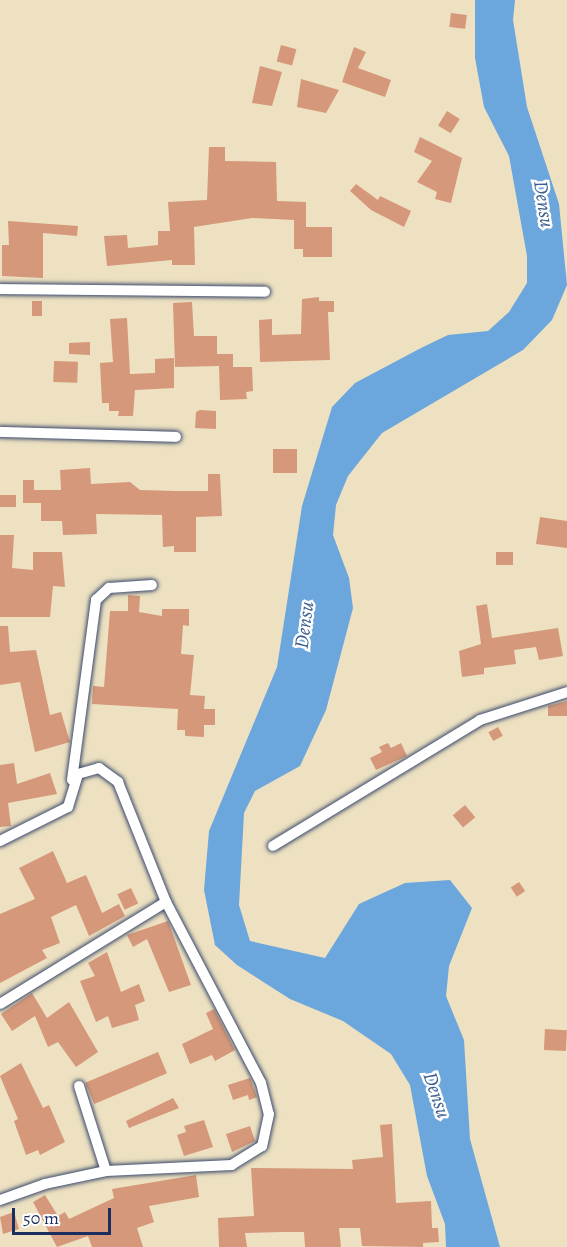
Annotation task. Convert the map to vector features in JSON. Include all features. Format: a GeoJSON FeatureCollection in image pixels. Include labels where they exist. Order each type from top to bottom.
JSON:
{"type":"FeatureCollection","features":[{"type":"Feature","properties":{"kind":"street"},"geometry":{"type":"LineString","coordinates":[[0,289],[265,292]]}},
{"type":"Feature","properties":{"kind":"street"},"geometry":{"type":"LineString","coordinates":[[0,432],[176,437]]}},
{"type":"Feature","properties":{"kind":"street"},"geometry":{"type":"LineString","coordinates":[[69,807],[96,600],[109,588],[152,585]]}},
{"type":"Feature","properties":{"kind":"street"},"geometry":{"type":"LineString","coordinates":[[273,846],[480,720],[567,692]]}},
{"type":"Feature","properties":{"kind":"street"},"geometry":{"type":"LineString","coordinates":[[0,841],[69,807],[78,774],[99,768],[118,782],[166,902],[261,1083],[269,1114],[262,1146],[232,1165],[106,1172],[45,1184],[0,1200]]}},
{"type":"Feature","properties":{"kind":"street"},"geometry":{"type":"LineString","coordinates":[[0,1004],[166,902]]}},
{"type":"Feature","properties":{"kind":"street"},"geometry":{"type":"LineString","coordinates":[[79,1086],[106,1172]]}},
{"type":"Feature","properties":{"kind":"water","name":"Densu"},"geometry":{"type":"Polygon","coordinates":[[[475,0],[515,0],[513,20],[527,107],[559,204],[567,285],[552,320],[523,350],[382,433],[348,476],[336,505],[333,535],[349,578],[353,608],[326,710],[300,766],[255,791],[244,813],[239,905],[250,941],[325,958],[359,904],[405,883],[450,880],[472,908],[449,966],[446,996],[464,1040],[470,1139],[500,1247],[446,1247],[445,1224],[427,1176],[410,1085],[391,1054],[343,1021],[290,999],[237,965],[215,945],[204,890],[209,831],[277,667],[302,506],[332,407],[355,383],[421,348],[448,335],[488,331],[509,312],[527,283],[527,256],[509,156],[484,107],[475,58],[475,0]]]}},
{"type":"Feature","properties":{"kind":"building"},"geometry":{"type":"Polygon","coordinates":[[[451,13],[467,15],[465,29],[449,27],[451,13]]]}},
{"type":"Feature","properties":{"kind":"building"},"geometry":{"type":"Polygon","coordinates":[[[281,45],[296,49],[292,66],[277,61],[281,45]]]}},
{"type":"Feature","properties":{"kind":"building"},"geometry":{"type":"Polygon","coordinates":[[[354,47],[366,52],[358,68],[391,80],[385,97],[342,82],[354,47]]]}},
{"type":"Feature","properties":{"kind":"building"},"geometry":{"type":"Polygon","coordinates":[[[260,66],[282,72],[272,106],[252,103],[260,66]]]}},
{"type":"Feature","properties":{"kind":"building"},"geometry":{"type":"Polygon","coordinates":[[[301,79],[339,90],[326,113],[297,107],[301,79]]]}},
{"type":"Feature","properties":{"kind":"building"},"geometry":{"type":"Polygon","coordinates":[[[447,111],[460,119],[451,133],[438,125],[447,111]]]}},
{"type":"Feature","properties":{"kind":"building"},"geometry":{"type":"Polygon","coordinates":[[[420,137],[462,158],[451,203],[435,199],[437,192],[417,182],[432,161],[414,152],[420,137]]]}},
{"type":"Feature","properties":{"kind":"building"},"geometry":{"type":"Polygon","coordinates":[[[209,147],[225,147],[225,161],[276,162],[277,201],[306,202],[306,227],[332,227],[332,257],[303,257],[303,249],[294,249],[294,220],[252,218],[194,227],[195,265],[172,265],[172,260],[107,266],[104,236],[127,235],[128,248],[158,245],[158,231],[170,231],[168,202],[207,200],[209,147]]]}},
{"type":"Feature","properties":{"kind":"building"},"geometry":{"type":"Polygon","coordinates":[[[356,184],[378,200],[380,196],[411,211],[404,227],[371,210],[350,191],[356,184]]]}},
{"type":"Feature","properties":{"kind":"building"},"geometry":{"type":"Polygon","coordinates":[[[8,221],[78,226],[77,236],[43,233],[43,278],[2,276],[2,245],[9,245],[8,221]]]}},
{"type":"Feature","properties":{"kind":"building"},"geometry":{"type":"Polygon","coordinates":[[[319,297],[319,301],[334,301],[334,312],[328,312],[330,360],[260,362],[259,320],[272,319],[272,335],[301,334],[302,299],[319,297]]]}},
{"type":"Feature","properties":{"kind":"building"},"geometry":{"type":"Polygon","coordinates":[[[32,301],[42,301],[42,316],[32,316],[32,301]]]}},
{"type":"Feature","properties":{"kind":"building"},"geometry":{"type":"Polygon","coordinates":[[[192,302],[194,336],[217,336],[217,354],[233,354],[233,367],[252,367],[253,391],[246,392],[247,399],[220,400],[219,366],[175,367],[173,303],[192,302]]]}},
{"type":"Feature","properties":{"kind":"building"},"geometry":{"type":"Polygon","coordinates":[[[127,318],[130,374],[155,373],[155,359],[174,358],[174,388],[135,390],[133,416],[118,416],[119,411],[109,411],[109,403],[102,403],[100,363],[113,362],[110,319],[127,318]]]}},
{"type":"Feature","properties":{"kind":"building"},"geometry":{"type":"Polygon","coordinates":[[[90,342],[90,355],[69,354],[69,343],[90,342]]]}},
{"type":"Feature","properties":{"kind":"building"},"geometry":{"type":"Polygon","coordinates":[[[54,361],[78,362],[77,383],[53,382],[54,361]]]}},
{"type":"Feature","properties":{"kind":"building"},"geometry":{"type":"Polygon","coordinates":[[[216,411],[216,429],[195,428],[196,412],[216,411]]]}},
{"type":"Feature","properties":{"kind":"building"},"geometry":{"type":"Polygon","coordinates":[[[273,449],[297,449],[297,473],[273,473],[273,449]]]}},
{"type":"Feature","properties":{"kind":"building"},"geometry":{"type":"Polygon","coordinates":[[[90,468],[91,484],[130,482],[140,490],[208,491],[208,474],[220,474],[222,516],[196,517],[196,552],[174,552],[174,546],[163,547],[162,515],[96,514],[97,534],[63,535],[62,521],[41,521],[41,503],[23,503],[23,480],[34,480],[34,490],[61,490],[60,470],[90,468]]]}},
{"type":"Feature","properties":{"kind":"building"},"geometry":{"type":"Polygon","coordinates":[[[0,495],[16,495],[16,507],[0,507],[0,495]]]}},
{"type":"Feature","properties":{"kind":"building"},"geometry":{"type":"Polygon","coordinates":[[[540,517],[567,521],[567,548],[536,544],[540,517]]]}},
{"type":"Feature","properties":{"kind":"building"},"geometry":{"type":"Polygon","coordinates":[[[0,535],[14,535],[12,568],[33,570],[33,552],[62,552],[65,587],[53,586],[50,617],[0,617],[0,535]]]}},
{"type":"Feature","properties":{"kind":"building"},"geometry":{"type":"Polygon","coordinates":[[[496,552],[513,552],[513,565],[496,565],[496,552]]]}},
{"type":"Feature","properties":{"kind":"building"},"geometry":{"type":"Polygon","coordinates":[[[128,595],[140,596],[139,612],[162,616],[162,609],[189,609],[189,626],[183,625],[181,654],[194,655],[190,695],[205,696],[204,709],[215,709],[215,725],[204,725],[204,737],[185,736],[185,730],[177,730],[178,709],[92,704],[93,686],[104,687],[110,611],[128,611],[128,595]]]}},
{"type":"Feature","properties":{"kind":"building"},"geometry":{"type":"Polygon","coordinates":[[[487,604],[492,638],[558,628],[563,656],[539,660],[536,647],[514,650],[516,664],[484,668],[484,674],[462,677],[459,651],[481,644],[476,606],[487,604]]]}},
{"type":"Feature","properties":{"kind":"building"},"geometry":{"type":"Polygon","coordinates":[[[0,626],[8,626],[10,652],[36,650],[50,715],[61,712],[70,742],[35,752],[20,682],[0,685],[0,626]]]}},
{"type":"Feature","properties":{"kind":"building"},"geometry":{"type":"Polygon","coordinates":[[[567,701],[567,716],[548,716],[548,706],[567,701]]]}},
{"type":"Feature","properties":{"kind":"building"},"geometry":{"type":"Polygon","coordinates":[[[498,727],[503,736],[493,741],[488,732],[498,727]]]}},
{"type":"Feature","properties":{"kind":"building"},"geometry":{"type":"Polygon","coordinates":[[[388,743],[391,748],[401,743],[407,756],[376,770],[370,758],[382,752],[379,747],[388,743]]]}},
{"type":"Feature","properties":{"kind":"building"},"geometry":{"type":"Polygon","coordinates":[[[14,763],[17,784],[50,773],[57,794],[8,803],[11,826],[0,827],[0,765],[14,763]]]}},
{"type":"Feature","properties":{"kind":"building"},"geometry":{"type":"Polygon","coordinates":[[[465,805],[475,817],[463,828],[453,815],[465,805]]]}},
{"type":"Feature","properties":{"kind":"building"},"geometry":{"type":"Polygon","coordinates":[[[53,851],[67,883],[86,875],[102,913],[119,904],[125,916],[89,936],[76,905],[51,917],[60,943],[42,950],[47,958],[0,983],[0,914],[35,899],[19,868],[53,851]]]}},
{"type":"Feature","properties":{"kind":"building"},"geometry":{"type":"Polygon","coordinates":[[[519,882],[525,891],[517,897],[511,888],[519,882]]]}},
{"type":"Feature","properties":{"kind":"building"},"geometry":{"type":"Polygon","coordinates":[[[131,888],[138,903],[125,910],[117,894],[131,888]]]}},
{"type":"Feature","properties":{"kind":"building"},"geometry":{"type":"Polygon","coordinates":[[[168,921],[191,985],[169,992],[147,939],[133,947],[127,935],[168,921]]]}},
{"type":"Feature","properties":{"kind":"building"},"geometry":{"type":"Polygon","coordinates":[[[107,952],[121,992],[139,984],[145,1001],[135,1005],[139,1020],[112,1028],[108,1016],[96,1022],[80,981],[95,976],[88,963],[107,952]]]}},
{"type":"Feature","properties":{"kind":"building"},"geometry":{"type":"Polygon","coordinates":[[[32,993],[47,1018],[69,1002],[98,1052],[76,1067],[58,1042],[48,1047],[35,1016],[12,1031],[1,1014],[32,993]]]}},
{"type":"Feature","properties":{"kind":"building"},"geometry":{"type":"Polygon","coordinates":[[[214,1009],[235,1050],[215,1061],[212,1055],[190,1064],[182,1044],[213,1029],[206,1013],[214,1009]]]}},
{"type":"Feature","properties":{"kind":"building"},"geometry":{"type":"Polygon","coordinates":[[[545,1029],[567,1030],[566,1051],[544,1050],[545,1029]]]}},
{"type":"Feature","properties":{"kind":"building"},"geometry":{"type":"Polygon","coordinates":[[[158,1052],[167,1073],[94,1104],[85,1083],[158,1052]]]}},
{"type":"Feature","properties":{"kind":"building"},"geometry":{"type":"Polygon","coordinates":[[[21,1063],[43,1108],[49,1105],[65,1142],[40,1155],[38,1150],[26,1155],[14,1121],[18,1119],[0,1076],[21,1063]]]}},
{"type":"Feature","properties":{"kind":"building"},"geometry":{"type":"Polygon","coordinates":[[[250,1078],[257,1097],[249,1100],[248,1095],[233,1100],[228,1085],[250,1078]]]}},
{"type":"Feature","properties":{"kind":"building"},"geometry":{"type":"Polygon","coordinates":[[[173,1098],[179,1108],[129,1128],[126,1121],[173,1098]]]}},
{"type":"Feature","properties":{"kind":"building"},"geometry":{"type":"Polygon","coordinates":[[[204,1120],[213,1147],[184,1156],[177,1135],[186,1132],[184,1126],[204,1120]]]}},
{"type":"Feature","properties":{"kind":"building"},"geometry":{"type":"Polygon","coordinates":[[[392,1124],[396,1203],[431,1201],[432,1228],[438,1228],[439,1242],[423,1243],[423,1247],[362,1246],[360,1228],[339,1228],[341,1247],[305,1247],[304,1232],[283,1232],[245,1233],[247,1247],[219,1247],[218,1218],[254,1216],[251,1168],[353,1169],[352,1160],[383,1157],[380,1125],[392,1124]]]}},
{"type":"Feature","properties":{"kind":"building"},"geometry":{"type":"Polygon","coordinates":[[[250,1126],[255,1141],[232,1152],[226,1134],[250,1126]]]}},
{"type":"Feature","properties":{"kind":"building"},"geometry":{"type":"Polygon","coordinates":[[[196,1175],[199,1197],[149,1206],[154,1222],[137,1228],[143,1247],[92,1247],[88,1236],[57,1247],[33,1202],[45,1195],[58,1216],[65,1212],[69,1219],[114,1198],[112,1189],[196,1175]]]}},
{"type":"Feature","properties":{"kind":"building"},"geometry":{"type":"Polygon","coordinates":[[[14,1212],[19,1229],[3,1234],[0,1217],[14,1212]]]}}]}
